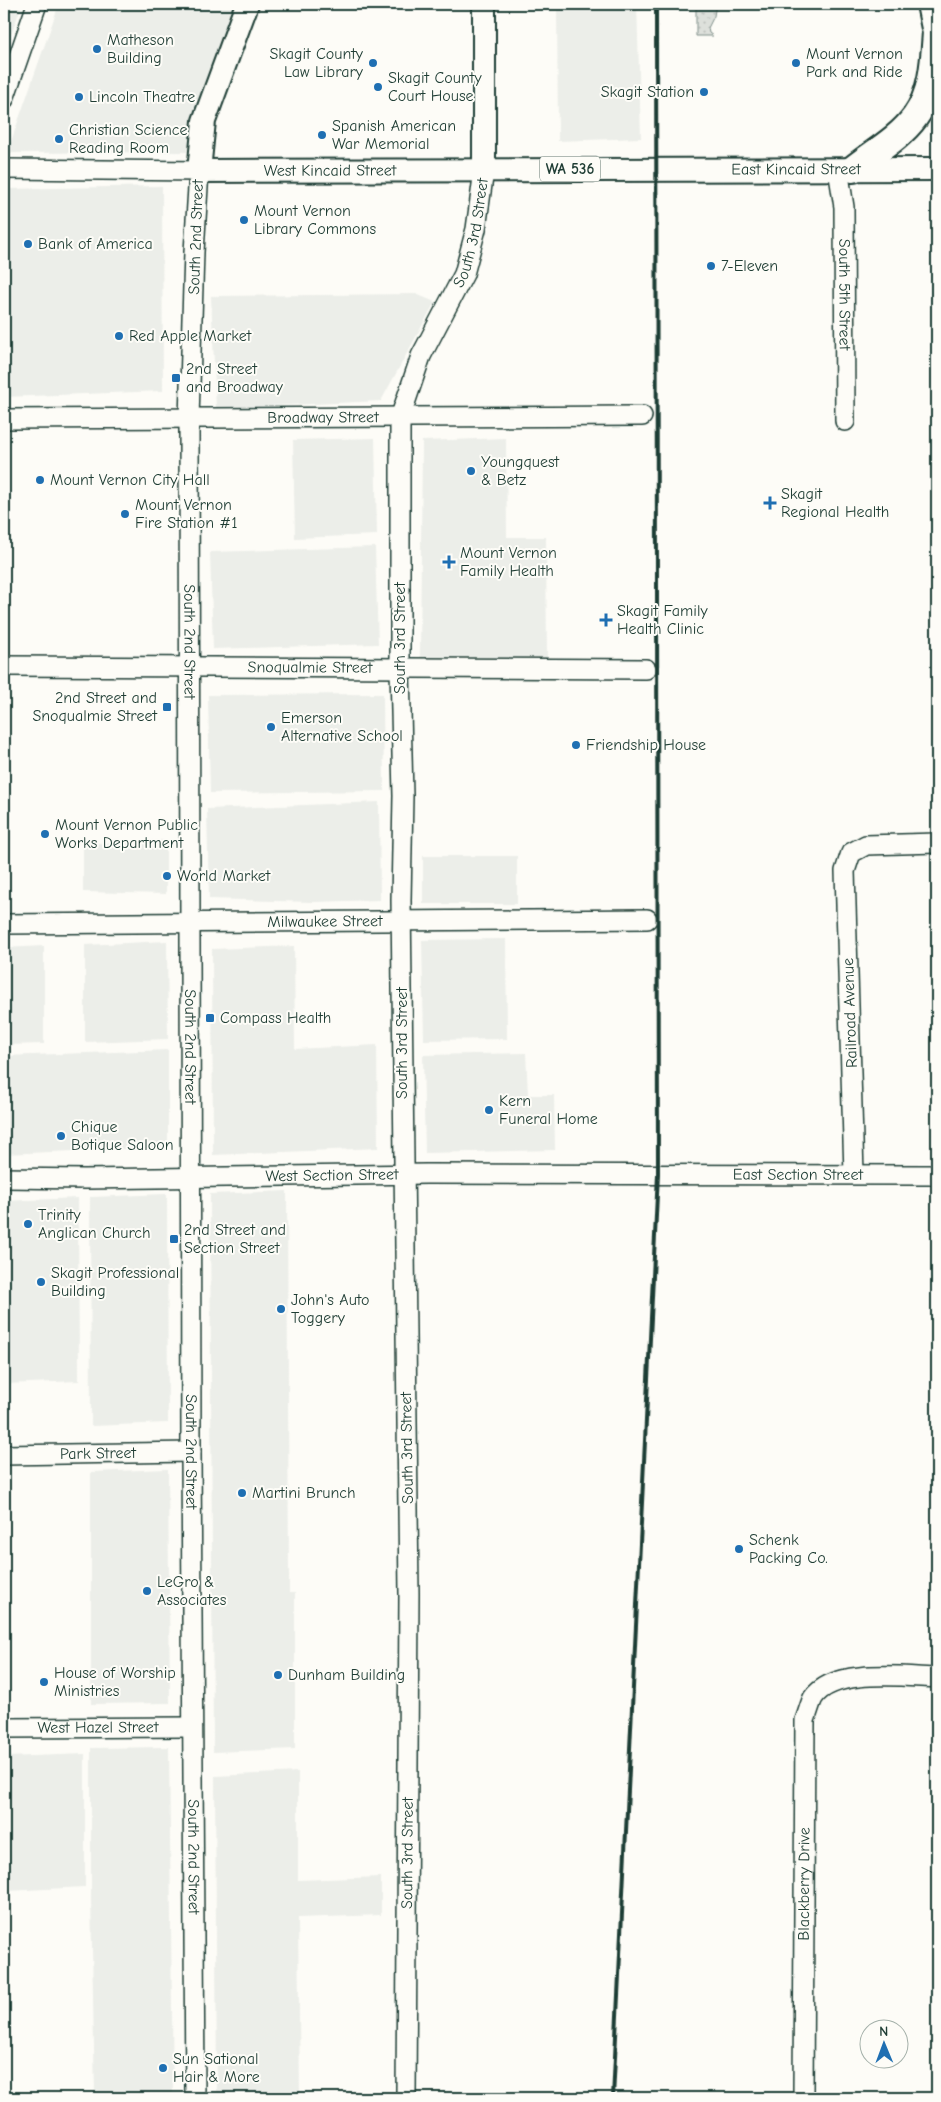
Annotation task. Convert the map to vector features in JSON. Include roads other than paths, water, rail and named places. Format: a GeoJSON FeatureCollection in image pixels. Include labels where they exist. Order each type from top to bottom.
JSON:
{"type":"FeatureCollection","features":[{"type":"Feature","properties":{"kind":"highway"},"geometry":{"type":"LineString","coordinates":[[846,169],[907,127],[916,116],[933,73],[937,35],[930,4]]}},
{"type":"Feature","properties":{"kind":"main road","name":"South 2nd Street"},"geometry":{"type":"LineString","coordinates":[[199,171],[204,121],[247,4]]}},
{"type":"Feature","properties":{"kind":"main road","name":"South 3rd Street"},"geometry":{"type":"LineString","coordinates":[[484,4],[484,170]]}},
{"type":"Feature","properties":{"kind":"main road","name":"West Kincaid Street"},"geometry":{"type":"LineString","coordinates":[[199,171],[656,169]]}},
{"type":"Feature","properties":{"kind":"main road","name":"East Kincaid Street"},"geometry":{"type":"LineString","coordinates":[[656,169],[937,169]]}},
{"type":"Feature","properties":{"kind":"street"},"geometry":{"type":"LineString","coordinates":[[4,99],[37,4]]}},
{"type":"Feature","properties":{"kind":"street","name":"West Kincaid Street"},"geometry":{"type":"LineString","coordinates":[[4,169],[199,171]]}},
{"type":"Feature","properties":{"kind":"street","name":"South 5th Street"},"geometry":{"type":"LineString","coordinates":[[845,421],[844,207],[846,169]]}},
{"type":"Feature","properties":{"kind":"street","name":"South 3rd Street"},"geometry":{"type":"LineString","coordinates":[[406,2098],[409,1594],[401,922],[403,796],[400,668],[400,418],[421,356],[464,274],[476,229],[484,170]]}},
{"type":"Feature","properties":{"kind":"street","name":"South 2nd Street"},"geometry":{"type":"LineString","coordinates":[[195,2098],[190,1452],[191,668],[189,419],[194,252],[199,171]]}},
{"type":"Feature","properties":{"kind":"street","name":"Broadway Street"},"geometry":{"type":"LineString","coordinates":[[4,419],[642,416]]}},
{"type":"Feature","properties":{"kind":"street","name":"Snoqualmie Street"},"geometry":{"type":"LineString","coordinates":[[4,666],[646,669]]}},
{"type":"Feature","properties":{"kind":"street","name":"Railroad Avenue"},"geometry":{"type":"LineString","coordinates":[[854,1174],[846,871],[850,853],[866,845],[937,843]]}},
{"type":"Feature","properties":{"kind":"street","name":"Milwaukee Street"},"geometry":{"type":"LineString","coordinates":[[4,924],[648,919]]}},
{"type":"Feature","properties":{"kind":"street","name":"West Section Street"},"geometry":{"type":"LineString","coordinates":[[4,1178],[86,1179],[403,1174],[658,1174]]}},
{"type":"Feature","properties":{"kind":"street","name":"East Section Street"},"geometry":{"type":"LineString","coordinates":[[658,1174],[937,1175]]}},
{"type":"Feature","properties":{"kind":"street","name":"Park Street"},"geometry":{"type":"LineString","coordinates":[[4,1455],[190,1452]]}},
{"type":"Feature","properties":{"kind":"street","name":"Blackberry Drive"},"geometry":{"type":"LineString","coordinates":[[803,2098],[805,1720],[814,1697],[832,1682],[854,1676],[937,1678]]}},
{"type":"Feature","properties":{"kind":"street","name":"West Hazel Street"},"geometry":{"type":"LineString","coordinates":[[4,1728],[192,1727]]}},
{"type":"Feature","properties":{"kind":"railway"},"geometry":{"type":"LineString","coordinates":[[613,2098],[658,1174],[656,4]]}},
{"type":"Feature","properties":{"kind":"place","name":"Matheson Building"},"geometry":{"type":"Point","coordinates":[97,49]}},
{"type":"Feature","properties":{"kind":"place","name":"Skagit County Law Library"},"geometry":{"type":"Point","coordinates":[373,63]}},
{"type":"Feature","properties":{"kind":"place","name":"Mount Vernon Park and Ride"},"geometry":{"type":"Point","coordinates":[796,63]}},
{"type":"Feature","properties":{"kind":"place","name":"Skagit County Court House"},"geometry":{"type":"Point","coordinates":[378,87]}},
{"type":"Feature","properties":{"kind":"place","name":"Skagit Station"},"geometry":{"type":"Point","coordinates":[704,92]}},
{"type":"Feature","properties":{"kind":"place","name":"Lincoln Theatre"},"geometry":{"type":"Point","coordinates":[79,97]}},
{"type":"Feature","properties":{"kind":"place","name":"Spanish American War Memorial"},"geometry":{"type":"Point","coordinates":[322,135]}},
{"type":"Feature","properties":{"kind":"place","name":"Christian Science Reading Room"},"geometry":{"type":"Point","coordinates":[59,139]}},
{"type":"Feature","properties":{"kind":"place","name":"Mount Vernon Library Commons"},"geometry":{"type":"Point","coordinates":[244,220]}},
{"type":"Feature","properties":{"kind":"place","name":"Bank of America"},"geometry":{"type":"Point","coordinates":[28,244]}},
{"type":"Feature","properties":{"kind":"place","name":"7-Eleven"},"geometry":{"type":"Point","coordinates":[711,266]}},
{"type":"Feature","properties":{"kind":"place","name":"Red Apple Market"},"geometry":{"type":"Point","coordinates":[119,336]}},
{"type":"Feature","properties":{"kind":"place","name":"2nd Street and Broadway"},"geometry":{"type":"Point","coordinates":[176,378]}},
{"type":"Feature","properties":{"kind":"place","name":"Youngquest & Betz"},"geometry":{"type":"Point","coordinates":[471,471]}},
{"type":"Feature","properties":{"kind":"place","name":"Mount Vernon City Hall"},"geometry":{"type":"Point","coordinates":[40,480]}},
{"type":"Feature","properties":{"kind":"place","name":"Skagit Regional Health"},"geometry":{"type":"Point","coordinates":[770,503]}},
{"type":"Feature","properties":{"kind":"place","name":"Mount Vernon Fire Station #1"},"geometry":{"type":"Point","coordinates":[125,514]}},
{"type":"Feature","properties":{"kind":"place","name":"Mount Vernon Family Health"},"geometry":{"type":"Point","coordinates":[449,562]}},
{"type":"Feature","properties":{"kind":"place","name":"Skagit Family Health Clinic"},"geometry":{"type":"Point","coordinates":[606,620]}},
{"type":"Feature","properties":{"kind":"place","name":"2nd Street and Snoqualmie Street"},"geometry":{"type":"Point","coordinates":[167,707]}},
{"type":"Feature","properties":{"kind":"place","name":"Emerson Alternative School"},"geometry":{"type":"Point","coordinates":[271,727]}},
{"type":"Feature","properties":{"kind":"place","name":"Friendship House"},"geometry":{"type":"Point","coordinates":[576,745]}},
{"type":"Feature","properties":{"kind":"place","name":"Mount Vernon Public Works Department"},"geometry":{"type":"Point","coordinates":[45,834]}},
{"type":"Feature","properties":{"kind":"place","name":"World Market"},"geometry":{"type":"Point","coordinates":[167,876]}},
{"type":"Feature","properties":{"kind":"place","name":"Compass Health"},"geometry":{"type":"Point","coordinates":[210,1018]}},
{"type":"Feature","properties":{"kind":"place","name":"Kern Funeral Home"},"geometry":{"type":"Point","coordinates":[489,1110]}},
{"type":"Feature","properties":{"kind":"place","name":"Chique Botique Saloon"},"geometry":{"type":"Point","coordinates":[61,1136]}},
{"type":"Feature","properties":{"kind":"place","name":"Trinity Anglican Church"},"geometry":{"type":"Point","coordinates":[28,1224]}},
{"type":"Feature","properties":{"kind":"place","name":"2nd Street and Section Street"},"geometry":{"type":"Point","coordinates":[174,1239]}},
{"type":"Feature","properties":{"kind":"place","name":"Skagit Professional Building"},"geometry":{"type":"Point","coordinates":[41,1282]}},
{"type":"Feature","properties":{"kind":"place","name":"John's Auto Toggery"},"geometry":{"type":"Point","coordinates":[281,1309]}},
{"type":"Feature","properties":{"kind":"place","name":"Martini Brunch"},"geometry":{"type":"Point","coordinates":[242,1493]}},
{"type":"Feature","properties":{"kind":"place","name":"Schenk Packing Co."},"geometry":{"type":"Point","coordinates":[739,1549]}},
{"type":"Feature","properties":{"kind":"place","name":"LeGro & Associates"},"geometry":{"type":"Point","coordinates":[147,1591]}},
{"type":"Feature","properties":{"kind":"place","name":"Dunham Building"},"geometry":{"type":"Point","coordinates":[278,1675]}},
{"type":"Feature","properties":{"kind":"place","name":"House of Worship Ministries"},"geometry":{"type":"Point","coordinates":[44,1682]}},
{"type":"Feature","properties":{"kind":"place","name":"Sun Sational Hair & More"},"geometry":{"type":"Point","coordinates":[163,2068]}}]}
